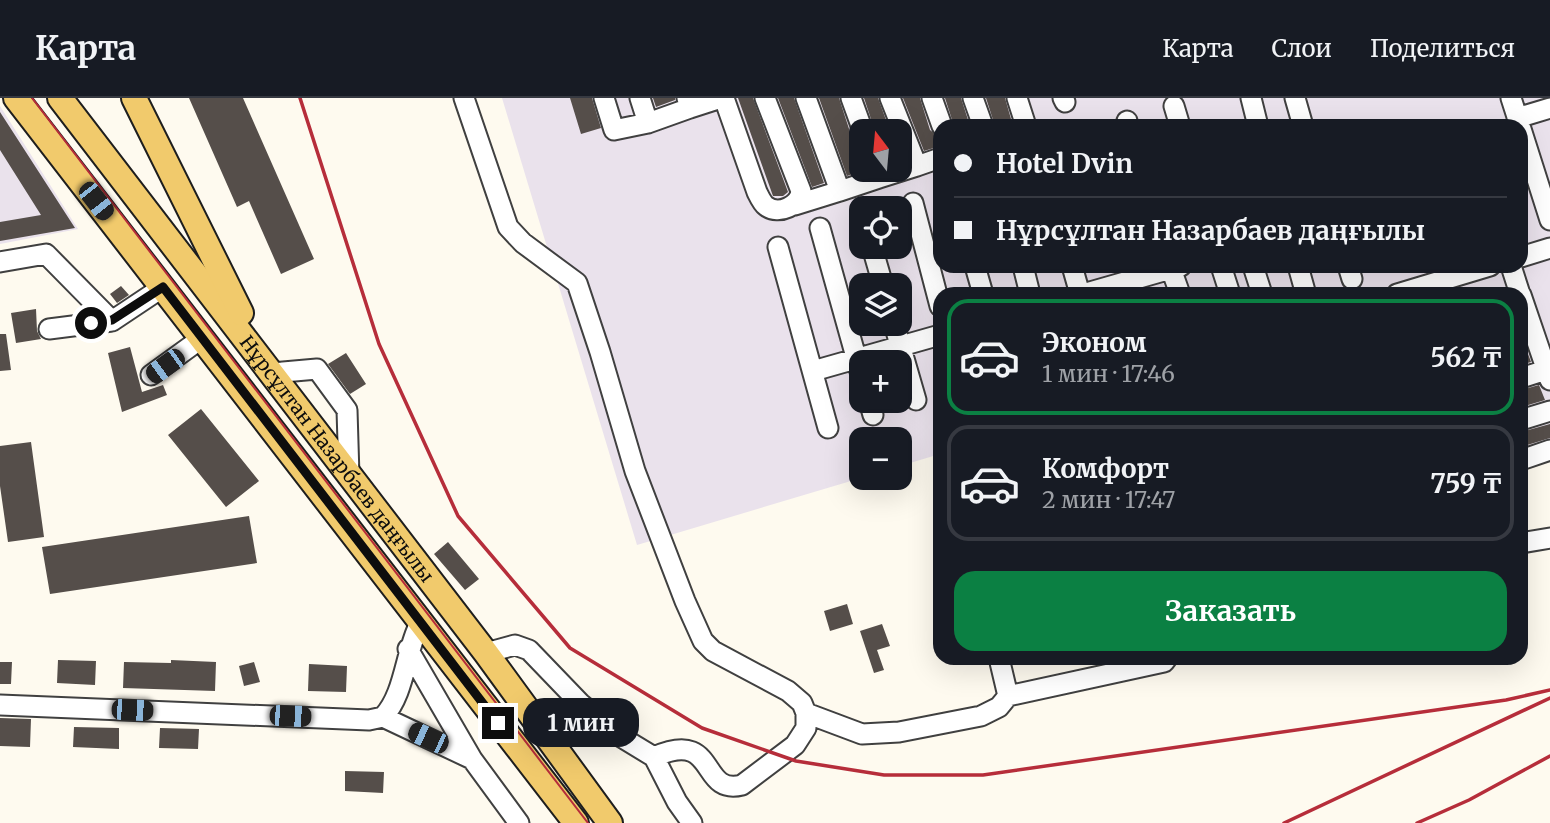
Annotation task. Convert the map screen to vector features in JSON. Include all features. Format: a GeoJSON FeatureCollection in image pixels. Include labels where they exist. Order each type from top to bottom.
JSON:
{"type":"FeatureCollection","features":[{"type":"Feature","properties":{"kind":"main road","name":"Нұрсұлтан Назарбаев даңғылы"},"geometry":{"type":"LineString","coordinates":[[16,98],[576,823]]}},
{"type":"Feature","properties":{"kind":"main road","name":"Нұрсұлтан Назарбаев даңғылы"},"geometry":{"type":"LineString","coordinates":[[60,98],[486,653],[610,823]]}},
{"type":"Feature","properties":{"kind":"main road"},"geometry":{"type":"LineString","coordinates":[[134,98],[210,255],[272,373]]}},
{"type":"Feature","properties":{"kind":"street"},"geometry":{"type":"LineString","coordinates":[[464,98],[508,227],[523,243],[577,284],[635,471],[703,641],[713,651],[788,691],[802,703],[806,713],[806,728],[795,745],[743,785],[732,788],[721,784],[697,753],[672,749],[654,757]]}},
{"type":"Feature","properties":{"kind":"street"},"geometry":{"type":"LineString","coordinates":[[604,98],[614,130],[648,122],[689,103],[722,98],[757,192],[765,206],[776,210],[840,191],[860,182]]}},
{"type":"Feature","properties":{"kind":"street"},"geometry":{"type":"LineString","coordinates":[[640,98],[648,122]]}},
{"type":"Feature","properties":{"kind":"street"},"geometry":{"type":"LineString","coordinates":[[765,98],[801,191],[800,198],[794,205]]}},
{"type":"Feature","properties":{"kind":"street"},"geometry":{"type":"LineString","coordinates":[[806,98],[840,191]]}},
{"type":"Feature","properties":{"kind":"street"},"geometry":{"type":"LineString","coordinates":[[851,98],[859,119]]}},
{"type":"Feature","properties":{"kind":"street"},"geometry":{"type":"LineString","coordinates":[[890,98],[917,166]]}},
{"type":"Feature","properties":{"kind":"street"},"geometry":{"type":"LineString","coordinates":[[932,98],[940,119]]}},
{"type":"Feature","properties":{"kind":"street"},"geometry":{"type":"LineString","coordinates":[[973,98],[980,119]]}},
{"type":"Feature","properties":{"kind":"street"},"geometry":{"type":"LineString","coordinates":[[1017,98],[1024,119]]}},
{"type":"Feature","properties":{"kind":"street"},"geometry":{"type":"LineString","coordinates":[[1251,98],[1256,119]]}},
{"type":"Feature","properties":{"kind":"street"},"geometry":{"type":"LineString","coordinates":[[1295,98],[1301,119]]}},
{"type":"Feature","properties":{"kind":"street"},"geometry":{"type":"LineString","coordinates":[[1511,98],[1517,119]]}},
{"type":"Feature","properties":{"kind":"street"},"geometry":{"type":"LineString","coordinates":[[1174,106],[1178,119]]}},
{"type":"Feature","properties":{"kind":"street"},"geometry":{"type":"LineString","coordinates":[[1528,119],[1550,108]]}},
{"type":"Feature","properties":{"kind":"street"},"geometry":{"type":"LineString","coordinates":[[1528,152],[1550,220]]}},
{"type":"Feature","properties":{"kind":"street"},"geometry":{"type":"LineString","coordinates":[[912,167],[933,160]]}},
{"type":"Feature","properties":{"kind":"street"},"geometry":{"type":"LineString","coordinates":[[913,203],[935,287]]}},
{"type":"Feature","properties":{"kind":"street"},"geometry":{"type":"LineString","coordinates":[[820,228],[853,350]]}},
{"type":"Feature","properties":{"kind":"street"},"geometry":{"type":"LineString","coordinates":[[778,247],[828,428]]}},
{"type":"Feature","properties":{"kind":"street"},"geometry":{"type":"LineString","coordinates":[[1528,255],[1550,248]]}},
{"type":"Feature","properties":{"kind":"street"},"geometry":{"type":"LineString","coordinates":[[0,262],[47,254],[112,320]]}},
{"type":"Feature","properties":{"kind":"street"},"geometry":{"type":"LineString","coordinates":[[1105,287],[1153,273]]}},
{"type":"Feature","properties":{"kind":"street"},"geometry":{"type":"LineString","coordinates":[[1420,287],[1467,273]]}},
{"type":"Feature","properties":{"kind":"street"},"geometry":{"type":"LineString","coordinates":[[48,329],[112,320],[163,287]]}},
{"type":"Feature","properties":{"kind":"street"},"geometry":{"type":"LineString","coordinates":[[898,336],[916,400]]}},
{"type":"Feature","properties":{"kind":"street"},"geometry":{"type":"LineString","coordinates":[[893,350],[933,337]]}},
{"type":"Feature","properties":{"kind":"street"},"geometry":{"type":"LineString","coordinates":[[1528,337],[1548,375],[1528,376]]}},
{"type":"Feature","properties":{"kind":"street"},"geometry":{"type":"LineString","coordinates":[[151,376],[202,338]]}},
{"type":"Feature","properties":{"kind":"street"},"geometry":{"type":"LineString","coordinates":[[813,371],[849,368]]}},
{"type":"Feature","properties":{"kind":"street"},"geometry":{"type":"LineString","coordinates":[[272,373],[317,369],[347,410],[349,476]]}},
{"type":"Feature","properties":{"kind":"street"},"geometry":{"type":"LineString","coordinates":[[1528,418],[1550,411]]}},
{"type":"Feature","properties":{"kind":"street"},"geometry":{"type":"LineString","coordinates":[[1528,458],[1550,450]]}},
{"type":"Feature","properties":{"kind":"street"},"geometry":{"type":"LineString","coordinates":[[1528,542],[1550,538]]}},
{"type":"Feature","properties":{"kind":"street"},"geometry":{"type":"LineString","coordinates":[[383,717],[395,701],[408,649],[420,623]]}},
{"type":"Feature","properties":{"kind":"street"},"geometry":{"type":"LineString","coordinates":[[486,653],[515,645],[529,650],[580,703],[621,737],[654,757],[677,802],[692,823]]}},
{"type":"Feature","properties":{"kind":"street"},"geometry":{"type":"LineString","coordinates":[[408,649],[472,759],[519,823]]}},
{"type":"Feature","properties":{"kind":"street"},"geometry":{"type":"LineString","coordinates":[[1001,665],[1009,696]]}},
{"type":"Feature","properties":{"kind":"street"},"geometry":{"type":"LineString","coordinates":[[806,713],[862,734],[899,732],[981,716],[999,707],[1009,696],[1150,665]]}},
{"type":"Feature","properties":{"kind":"street"},"geometry":{"type":"LineString","coordinates":[[0,705],[369,720],[383,717],[472,759]]}},
{"type":"Feature","properties":{"kind":"shaded area"},"geometry":{"type":"Polygon","coordinates":[[[502,98],[1550,98],[1550,453],[1528,459],[1528,287],[933,287],[933,456],[912,462],[912,427],[849,427],[849,482],[637,545],[502,98]]]}},
{"type":"Feature","properties":{"kind":"shaded area"},"geometry":{"type":"Polygon","coordinates":[[[0,106],[78,229],[0,244],[0,106]]]}},
{"type":"Feature","properties":{"kind":"building"},"geometry":{"type":"Polygon","coordinates":[[[189,98],[243,98],[314,259],[281,274],[249,201],[237,207],[189,98]]]}},
{"type":"Feature","properties":{"kind":"building"},"geometry":{"type":"Polygon","coordinates":[[[570,98],[592,98],[601,128],[581,134],[570,98]]]}},
{"type":"Feature","properties":{"kind":"building"},"geometry":{"type":"Polygon","coordinates":[[[653,98],[675,98],[675,100],[656,107],[653,98]]]}},
{"type":"Feature","properties":{"kind":"building"},"geometry":{"type":"Polygon","coordinates":[[[738,98],[753,98],[788,192],[783,196],[773,196],[738,98]]]}},
{"type":"Feature","properties":{"kind":"building"},"geometry":{"type":"Polygon","coordinates":[[[778,98],[794,98],[824,183],[812,187],[778,98]]]}},
{"type":"Feature","properties":{"kind":"building"},"geometry":{"type":"Polygon","coordinates":[[[819,98],[839,98],[849,129],[847,176],[819,98]]]}},
{"type":"Feature","properties":{"kind":"building"},"geometry":{"type":"Polygon","coordinates":[[[864,98],[878,98],[886,119],[871,119],[864,98]]]}},
{"type":"Feature","properties":{"kind":"building"},"geometry":{"type":"Polygon","coordinates":[[[903,98],[920,98],[933,132],[933,148],[924,151],[903,98]]]}},
{"type":"Feature","properties":{"kind":"building"},"geometry":{"type":"Polygon","coordinates":[[[945,98],[961,98],[968,119],[952,119],[945,98]]]}},
{"type":"Feature","properties":{"kind":"building"},"geometry":{"type":"Polygon","coordinates":[[[986,98],[1005,98],[1011,119],[993,119],[986,98]]]}},
{"type":"Feature","properties":{"kind":"building"},"geometry":{"type":"Polygon","coordinates":[[[0,112],[75,228],[0,241],[0,222],[41,215],[0,150],[0,112]]]}},
{"type":"Feature","properties":{"kind":"building"},"geometry":{"type":"Polygon","coordinates":[[[121,286],[129,295],[117,303],[110,294],[121,286]]]}},
{"type":"Feature","properties":{"kind":"building"},"geometry":{"type":"Polygon","coordinates":[[[36,309],[37,331],[41,339],[16,343],[11,313],[36,309]]]}},
{"type":"Feature","properties":{"kind":"building"},"geometry":{"type":"Polygon","coordinates":[[[0,334],[6,334],[11,370],[0,371],[0,334]]]}},
{"type":"Feature","properties":{"kind":"building"},"geometry":{"type":"Polygon","coordinates":[[[130,347],[142,392],[163,385],[167,395],[122,412],[108,353],[130,347]]]}},
{"type":"Feature","properties":{"kind":"building"},"geometry":{"type":"Polygon","coordinates":[[[346,353],[366,384],[350,394],[328,364],[346,353]]]}},
{"type":"Feature","properties":{"kind":"building"},"geometry":{"type":"Polygon","coordinates":[[[1539,385],[1545,400],[1528,405],[1528,388],[1539,385]]]}},
{"type":"Feature","properties":{"kind":"building"},"geometry":{"type":"Polygon","coordinates":[[[201,409],[259,481],[226,507],[168,435],[201,409]]]}},
{"type":"Feature","properties":{"kind":"building"},"geometry":{"type":"Polygon","coordinates":[[[1550,424],[1550,438],[1528,445],[1528,430],[1550,424]]]}},
{"type":"Feature","properties":{"kind":"building"},"geometry":{"type":"Polygon","coordinates":[[[31,442],[44,537],[8,542],[0,486],[0,446],[31,442]]]}},
{"type":"Feature","properties":{"kind":"building"},"geometry":{"type":"Polygon","coordinates":[[[249,516],[257,563],[50,594],[42,547],[249,516]]]}},
{"type":"Feature","properties":{"kind":"building"},"geometry":{"type":"Polygon","coordinates":[[[448,542],[479,579],[465,590],[434,554],[448,542]]]}},
{"type":"Feature","properties":{"kind":"building"},"geometry":{"type":"Polygon","coordinates":[[[847,604],[853,624],[830,631],[824,611],[847,604]]]}},
{"type":"Feature","properties":{"kind":"building"},"geometry":{"type":"Polygon","coordinates":[[[882,624],[890,646],[877,650],[884,670],[874,673],[860,631],[882,624]]]}},
{"type":"Feature","properties":{"kind":"building"},"geometry":{"type":"Polygon","coordinates":[[[58,660],[96,661],[95,685],[57,683],[58,660]]]}},
{"type":"Feature","properties":{"kind":"building"},"geometry":{"type":"Polygon","coordinates":[[[171,660],[216,662],[215,691],[123,688],[124,662],[171,663],[171,660]]]}},
{"type":"Feature","properties":{"kind":"building"},"geometry":{"type":"Polygon","coordinates":[[[0,662],[12,662],[11,684],[0,684],[0,662]]]}},
{"type":"Feature","properties":{"kind":"building"},"geometry":{"type":"Polygon","coordinates":[[[254,662],[260,682],[244,686],[239,666],[254,662]]]}},
{"type":"Feature","properties":{"kind":"building"},"geometry":{"type":"Polygon","coordinates":[[[309,664],[347,666],[346,692],[308,691],[309,664]]]}},
{"type":"Feature","properties":{"kind":"building"},"geometry":{"type":"Polygon","coordinates":[[[0,718],[31,719],[30,747],[0,746],[0,718]]]}},
{"type":"Feature","properties":{"kind":"building"},"geometry":{"type":"Polygon","coordinates":[[[74,727],[119,728],[119,749],[73,747],[74,727]]]}},
{"type":"Feature","properties":{"kind":"building"},"geometry":{"type":"Polygon","coordinates":[[[160,728],[199,729],[198,749],[159,748],[160,728]]]}},
{"type":"Feature","properties":{"kind":"building"},"geometry":{"type":"Polygon","coordinates":[[[345,771],[384,772],[383,793],[345,791],[345,771]]]}},
{"type":"Feature","properties":{"kind":"tram line"},"geometry":{"type":"LineString","coordinates":[[32,98],[588,823]]}},
{"type":"Feature","properties":{"kind":"railway"},"geometry":{"type":"LineString","coordinates":[[300,98],[379,344],[458,516],[570,648],[702,728],[796,761],[884,775],[983,775],[1506,700],[1550,690]]}},
{"type":"Feature","properties":{"kind":"railway"},"geometry":{"type":"LineString","coordinates":[[1284,823],[1550,698]]}},
{"type":"Feature","properties":{"kind":"railway"},"geometry":{"type":"LineString","coordinates":[[1417,823],[1469,800],[1550,756]]}},
{"type":"Feature","properties":{"kind":"route"},"geometry":{"type":"LineString","coordinates":[[91,323],[112,320],[163,287],[498,723]]}}]}
